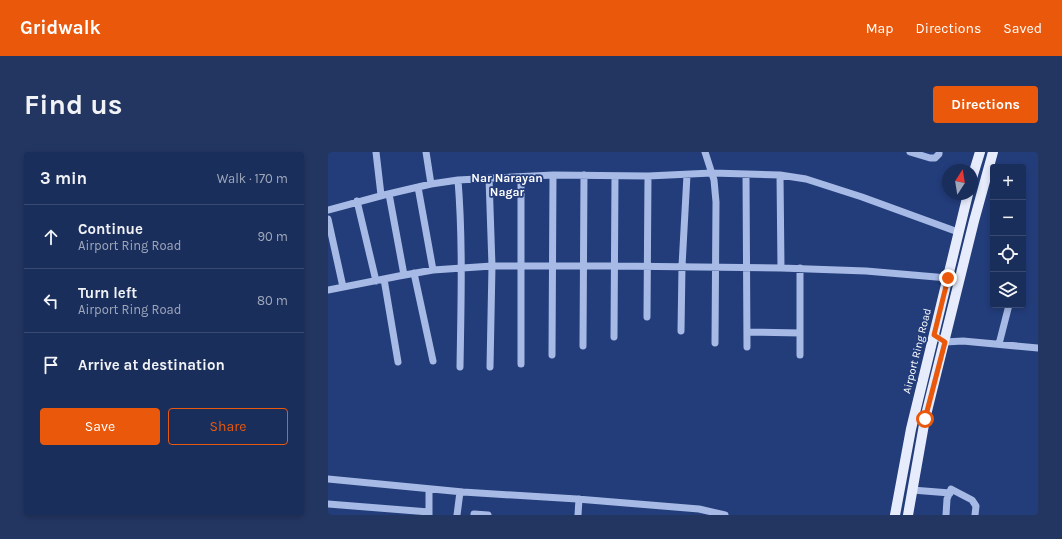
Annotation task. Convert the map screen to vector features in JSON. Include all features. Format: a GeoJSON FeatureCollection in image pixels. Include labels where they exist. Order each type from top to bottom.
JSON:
{"type":"FeatureCollection","features":[{"type":"Feature","properties":{"kind":"main road"},"geometry":{"type":"LineString","coordinates":[[976,164],[980,152]]}},
{"type":"Feature","properties":{"kind":"main road"},"geometry":{"type":"LineString","coordinates":[[908,515],[925,419],[974,221],[993,152]]}},
{"type":"Feature","properties":{"kind":"main road","name":"Airport Ring Road"},"geometry":{"type":"LineString","coordinates":[[895,515],[911,430],[966,200]]}},
{"type":"Feature","properties":{"kind":"street"},"geometry":{"type":"LineString","coordinates":[[376,152],[381,195]]}},
{"type":"Feature","properties":{"kind":"street"},"geometry":{"type":"LineString","coordinates":[[426,152],[431,184]]}},
{"type":"Feature","properties":{"kind":"street"},"geometry":{"type":"LineString","coordinates":[[705,152],[714,180],[716,202],[715,343]]}},
{"type":"Feature","properties":{"kind":"street"},"geometry":{"type":"LineString","coordinates":[[910,152],[935,158],[939,152]]}},
{"type":"Feature","properties":{"kind":"street"},"geometry":{"type":"LineString","coordinates":[[328,210],[381,195],[431,184],[458,180],[584,175],[648,176],[712,173],[780,175],[806,179],[862,197],[958,232]]}},
{"type":"Feature","properties":{"kind":"street"},"geometry":{"type":"LineString","coordinates":[[746,174],[747,346]]}},
{"type":"Feature","properties":{"kind":"street"},"geometry":{"type":"LineString","coordinates":[[583,346],[584,175]]}},
{"type":"Feature","properties":{"kind":"street"},"geometry":{"type":"LineString","coordinates":[[681,331],[686,175]]}},
{"type":"Feature","properties":{"kind":"street"},"geometry":{"type":"LineString","coordinates":[[780,175],[781,268]]}},
{"type":"Feature","properties":{"kind":"street"},"geometry":{"type":"LineString","coordinates":[[552,355],[553,176]]}},
{"type":"Feature","properties":{"kind":"street"},"geometry":{"type":"LineString","coordinates":[[614,337],[615,176]]}},
{"type":"Feature","properties":{"kind":"street"},"geometry":{"type":"LineString","coordinates":[[647,317],[648,176]]}},
{"type":"Feature","properties":{"kind":"street"},"geometry":{"type":"LineString","coordinates":[[521,177],[521,364]]}},
{"type":"Feature","properties":{"kind":"street"},"geometry":{"type":"LineString","coordinates":[[489,178],[492,266],[490,367]]}},
{"type":"Feature","properties":{"kind":"street"},"geometry":{"type":"LineString","coordinates":[[458,180],[461,268],[460,367]]}},
{"type":"Feature","properties":{"kind":"street"},"geometry":{"type":"LineString","coordinates":[[418,187],[433,270]]}},
{"type":"Feature","properties":{"kind":"street"},"geometry":{"type":"LineString","coordinates":[[389,194],[404,275]]}},
{"type":"Feature","properties":{"kind":"street"},"geometry":{"type":"LineString","coordinates":[[357,201],[376,281]]}},
{"type":"Feature","properties":{"kind":"street"},"geometry":{"type":"LineString","coordinates":[[328,219],[343,287]]}},
{"type":"Feature","properties":{"kind":"street"},"geometry":{"type":"LineString","coordinates":[[328,290],[433,270],[492,266],[682,266],[800,268],[866,271],[948,278]]}},
{"type":"Feature","properties":{"kind":"street"},"geometry":{"type":"LineString","coordinates":[[800,268],[800,355]]}},
{"type":"Feature","properties":{"kind":"street"},"geometry":{"type":"LineString","coordinates":[[414,274],[432,361]]}},
{"type":"Feature","properties":{"kind":"street"},"geometry":{"type":"LineString","coordinates":[[384,279],[398,362]]}},
{"type":"Feature","properties":{"kind":"street"},"geometry":{"type":"LineString","coordinates":[[999,344],[1008,308]]}},
{"type":"Feature","properties":{"kind":"street"},"geometry":{"type":"LineString","coordinates":[[747,332],[800,333]]}},
{"type":"Feature","properties":{"kind":"street"},"geometry":{"type":"LineString","coordinates":[[934,335],[945,342],[963,341],[1038,348]]}},
{"type":"Feature","properties":{"kind":"street"},"geometry":{"type":"LineString","coordinates":[[328,479],[460,492],[579,499],[725,515]]}},
{"type":"Feature","properties":{"kind":"street"},"geometry":{"type":"LineString","coordinates":[[328,504],[429,513],[429,489]]}},
{"type":"Feature","properties":{"kind":"street"},"geometry":{"type":"LineString","coordinates":[[946,515],[947,499],[951,489],[972,500],[976,506],[975,515]]}},
{"type":"Feature","properties":{"kind":"street"},"geometry":{"type":"LineString","coordinates":[[912,490],[950,493]]}},
{"type":"Feature","properties":{"kind":"street"},"geometry":{"type":"LineString","coordinates":[[457,515],[460,492]]}},
{"type":"Feature","properties":{"kind":"street"},"geometry":{"type":"LineString","coordinates":[[578,515],[579,499]]}},
{"type":"Feature","properties":{"kind":"street"},"geometry":{"type":"LineString","coordinates":[[474,514],[488,515]]}},
{"type":"Feature","properties":{"kind":"district","name":"Nar Narayan Nagar"},"geometry":{"type":"Point","coordinates":[507,185]}},
{"type":"Feature","properties":{"kind":"route"},"geometry":{"type":"LineString","coordinates":[[925,419],[945,342],[934,335],[948,278]]}}]}
